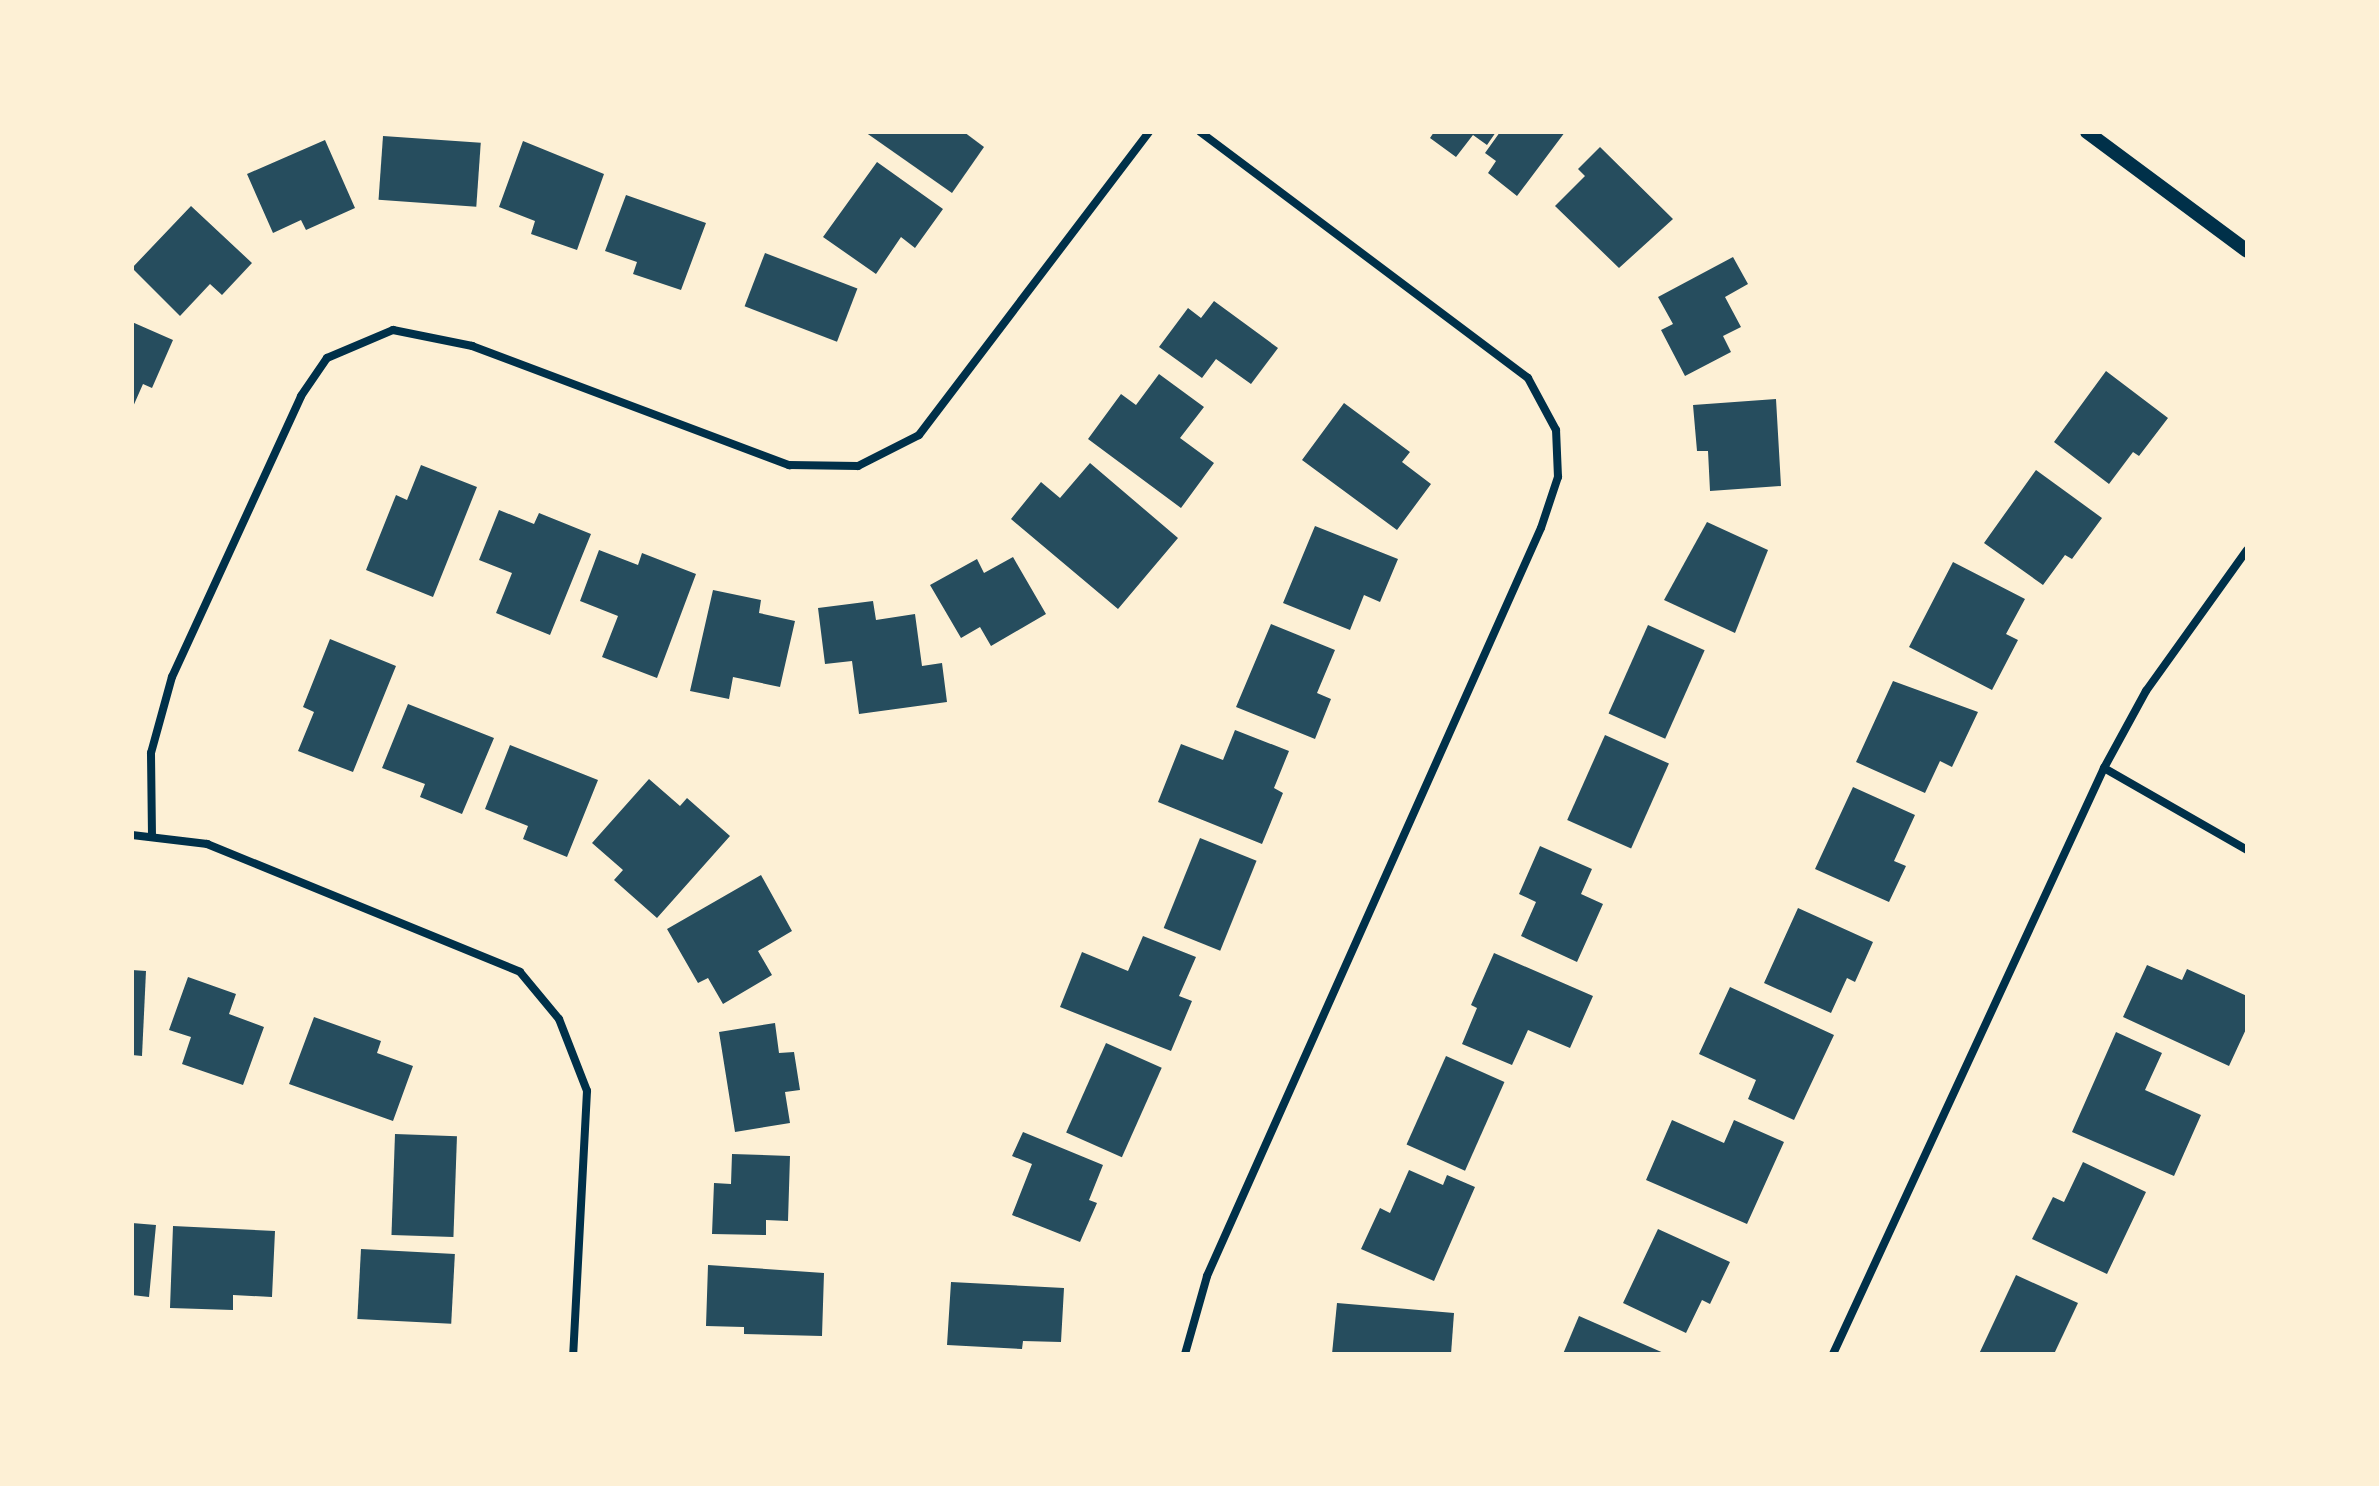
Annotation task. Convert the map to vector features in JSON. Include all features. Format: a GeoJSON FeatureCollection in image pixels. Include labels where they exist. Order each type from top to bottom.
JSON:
{"type":"FeatureCollection","features":[{"type":"Feature","properties":{"kind":"street"},"geometry":{"type":"LineString","coordinates":[[152,836],[151,753],[172,677],[301,396],[327,358],[393,330],[406,332],[472,346],[789,465],[858,466],[919,435],[1149,132]]}},
{"type":"Feature","properties":{"kind":"street"},"geometry":{"type":"LineString","coordinates":[[1185,1354],[1207,1276],[1541,528],[1558,477],[1556,430],[1528,378],[1200,132]]}},
{"type":"Feature","properties":{"kind":"street"},"geometry":{"type":"LineString","coordinates":[[2087,132],[2247,251]]}},
{"type":"Feature","properties":{"kind":"street"},"geometry":{"type":"LineString","coordinates":[[1833,1354],[2104,768],[2146,691],[2247,550]]}},
{"type":"Feature","properties":{"kind":"street"},"geometry":{"type":"LineString","coordinates":[[2104,768],[2247,850]]}},
{"type":"Feature","properties":{"kind":"street"},"geometry":{"type":"LineString","coordinates":[[132,835],[207,844],[520,972],[559,1019],[587,1091],[573,1354]]}},
{"type":"Feature","properties":{"kind":"building"},"geometry":{"type":"Polygon","coordinates":[[[865,132],[964,132],[984,147],[952,193],[865,132]]]}},
{"type":"Feature","properties":{"kind":"building"},"geometry":{"type":"Polygon","coordinates":[[[1434,132],[1496,132],[1487,145],[1473,135],[1456,157],[1430,138],[1434,132]]]}},
{"type":"Feature","properties":{"kind":"building"},"geometry":{"type":"Polygon","coordinates":[[[1500,132],[1565,132],[1517,196],[1488,173],[1496,161],[1485,153],[1500,132]]]}},
{"type":"Feature","properties":{"kind":"building"},"geometry":{"type":"Polygon","coordinates":[[[383,136],[481,143],[476,207],[379,200],[383,136]]]}},
{"type":"Feature","properties":{"kind":"building"},"geometry":{"type":"Polygon","coordinates":[[[325,140],[355,208],[306,230],[301,220],[273,233],[247,174],[325,140]]]}},
{"type":"Feature","properties":{"kind":"building"},"geometry":{"type":"Polygon","coordinates":[[[523,141],[604,174],[577,250],[531,234],[535,221],[499,207],[523,141]]]}},
{"type":"Feature","properties":{"kind":"building"},"geometry":{"type":"Polygon","coordinates":[[[1600,147],[1673,219],[1619,268],[1555,206],[1585,176],[1578,169],[1600,147]]]}},
{"type":"Feature","properties":{"kind":"building"},"geometry":{"type":"Polygon","coordinates":[[[877,162],[943,209],[915,248],[901,237],[876,274],[823,237],[877,162]]]}},
{"type":"Feature","properties":{"kind":"building"},"geometry":{"type":"Polygon","coordinates":[[[626,195],[706,223],[681,290],[633,274],[637,262],[605,251],[626,195]]]}},
{"type":"Feature","properties":{"kind":"building"},"geometry":{"type":"Polygon","coordinates":[[[191,206],[252,263],[222,295],[210,284],[180,316],[132,268],[191,206]]]}},
{"type":"Feature","properties":{"kind":"building"},"geometry":{"type":"Polygon","coordinates":[[[765,253],[857,288],[837,342],[745,306],[765,253]]]}},
{"type":"Feature","properties":{"kind":"building"},"geometry":{"type":"Polygon","coordinates":[[[1733,257],[1748,284],[1725,297],[1741,327],[1723,336],[1731,352],[1685,376],[1661,330],[1673,324],[1658,297],[1733,257]]]}},
{"type":"Feature","properties":{"kind":"building"},"geometry":{"type":"Polygon","coordinates":[[[1214,301],[1278,348],[1251,384],[1216,359],[1202,378],[1159,347],[1188,308],[1201,318],[1214,301]]]}},
{"type":"Feature","properties":{"kind":"building"},"geometry":{"type":"Polygon","coordinates":[[[132,322],[173,340],[152,388],[143,384],[132,409],[132,322]]]}},
{"type":"Feature","properties":{"kind":"building"},"geometry":{"type":"Polygon","coordinates":[[[2106,371],[2168,418],[2139,456],[2133,452],[2109,484],[2054,442],[2106,371]]]}},
{"type":"Feature","properties":{"kind":"building"},"geometry":{"type":"Polygon","coordinates":[[[1159,374],[1204,407],[1180,438],[1214,463],[1181,508],[1088,439],[1121,394],[1136,405],[1159,374]]]}},
{"type":"Feature","properties":{"kind":"building"},"geometry":{"type":"Polygon","coordinates":[[[1776,399],[1781,486],[1710,491],[1708,451],[1697,451],[1693,405],[1776,399]]]}},
{"type":"Feature","properties":{"kind":"building"},"geometry":{"type":"Polygon","coordinates":[[[1344,403],[1410,452],[1402,462],[1431,484],[1397,530],[1302,460],[1344,403]]]}},
{"type":"Feature","properties":{"kind":"building"},"geometry":{"type":"Polygon","coordinates":[[[1090,463],[1178,538],[1118,609],[1011,519],[1041,482],[1060,498],[1090,463]]]}},
{"type":"Feature","properties":{"kind":"building"},"geometry":{"type":"Polygon","coordinates":[[[421,465],[477,487],[433,597],[366,570],[396,495],[407,500],[421,465]]]}},
{"type":"Feature","properties":{"kind":"building"},"geometry":{"type":"Polygon","coordinates":[[[2036,470],[2102,518],[2072,559],[2065,555],[2043,585],[1984,543],[2036,470]]]}},
{"type":"Feature","properties":{"kind":"building"},"geometry":{"type":"Polygon","coordinates":[[[499,510],[534,524],[539,513],[591,534],[550,635],[496,613],[512,573],[479,560],[499,510]]]}},
{"type":"Feature","properties":{"kind":"building"},"geometry":{"type":"Polygon","coordinates":[[[1707,522],[1768,550],[1735,633],[1664,600],[1707,522]]]}},
{"type":"Feature","properties":{"kind":"building"},"geometry":{"type":"Polygon","coordinates":[[[1315,526],[1398,559],[1380,602],[1364,595],[1350,630],[1283,603],[1315,526]]]}},
{"type":"Feature","properties":{"kind":"building"},"geometry":{"type":"Polygon","coordinates":[[[599,550],[638,565],[642,553],[696,574],[657,678],[602,657],[618,616],[580,601],[599,550]]]}},
{"type":"Feature","properties":{"kind":"building"},"geometry":{"type":"Polygon","coordinates":[[[1013,557],[1046,614],[991,646],[980,627],[961,638],[930,585],[977,559],[984,573],[1013,557]]]}},
{"type":"Feature","properties":{"kind":"building"},"geometry":{"type":"Polygon","coordinates":[[[1953,562],[2025,599],[2006,634],[2018,640],[1992,690],[1909,647],[1953,562]]]}},
{"type":"Feature","properties":{"kind":"building"},"geometry":{"type":"Polygon","coordinates":[[[713,590],[761,600],[759,613],[795,621],[780,687],[733,677],[729,699],[690,691],[713,590]]]}},
{"type":"Feature","properties":{"kind":"building"},"geometry":{"type":"Polygon","coordinates":[[[873,601],[876,620],[915,614],[922,666],[942,663],[947,702],[859,714],[852,661],[825,664],[818,608],[873,601]]]}},
{"type":"Feature","properties":{"kind":"building"},"geometry":{"type":"Polygon","coordinates":[[[1271,624],[1335,650],[1317,693],[1331,699],[1315,739],[1236,707],[1271,624]]]}},
{"type":"Feature","properties":{"kind":"building"},"geometry":{"type":"Polygon","coordinates":[[[1648,625],[1705,650],[1665,739],[1609,714],[1648,625]]]}},
{"type":"Feature","properties":{"kind":"building"},"geometry":{"type":"Polygon","coordinates":[[[330,639],[396,666],[353,772],[298,751],[314,712],[303,707],[330,639]]]}},
{"type":"Feature","properties":{"kind":"building"},"geometry":{"type":"Polygon","coordinates":[[[1893,681],[1978,712],[1952,767],[1940,761],[1925,793],[1856,762],[1893,681]]]}},
{"type":"Feature","properties":{"kind":"building"},"geometry":{"type":"Polygon","coordinates":[[[408,704],[494,738],[462,814],[420,797],[425,784],[382,768],[408,704]]]}},
{"type":"Feature","properties":{"kind":"building"},"geometry":{"type":"Polygon","coordinates":[[[1235,730],[1289,751],[1274,788],[1283,793],[1262,844],[1158,802],[1181,744],[1223,760],[1235,730]]]}},
{"type":"Feature","properties":{"kind":"building"},"geometry":{"type":"Polygon","coordinates":[[[1605,735],[1669,763],[1631,848],[1567,820],[1605,735]]]}},
{"type":"Feature","properties":{"kind":"building"},"geometry":{"type":"Polygon","coordinates":[[[510,745],[598,780],[567,857],[523,839],[528,826],[485,809],[510,745]]]}},
{"type":"Feature","properties":{"kind":"building"},"geometry":{"type":"Polygon","coordinates":[[[649,779],[680,806],[687,798],[730,836],[657,918],[614,880],[623,870],[592,843],[649,779]]]}},
{"type":"Feature","properties":{"kind":"building"},"geometry":{"type":"Polygon","coordinates":[[[1853,787],[1915,815],[1894,861],[1906,866],[1889,902],[1815,869],[1853,787]]]}},
{"type":"Feature","properties":{"kind":"building"},"geometry":{"type":"Polygon","coordinates":[[[1200,838],[1257,861],[1220,951],[1164,928],[1200,838]]]}},
{"type":"Feature","properties":{"kind":"building"},"geometry":{"type":"Polygon","coordinates":[[[1540,846],[1592,869],[1581,894],[1603,904],[1577,962],[1521,936],[1536,902],[1519,894],[1540,846]]]}},
{"type":"Feature","properties":{"kind":"building"},"geometry":{"type":"Polygon","coordinates":[[[761,875],[792,931],[758,951],[772,975],[723,1004],[708,978],[698,983],[667,929],[761,875]]]}},
{"type":"Feature","properties":{"kind":"building"},"geometry":{"type":"Polygon","coordinates":[[[1798,908],[1873,942],[1855,982],[1847,978],[1831,1013],[1764,983],[1798,908]]]}},
{"type":"Feature","properties":{"kind":"building"},"geometry":{"type":"Polygon","coordinates":[[[1143,936],[1196,957],[1179,996],[1192,1001],[1171,1051],[1060,1007],[1082,952],[1128,971],[1143,936]]]}},
{"type":"Feature","properties":{"kind":"building"},"geometry":{"type":"Polygon","coordinates":[[[1494,953],[1593,996],[1570,1048],[1528,1030],[1512,1065],[1462,1044],[1477,1008],[1471,1005],[1494,953]]]}},
{"type":"Feature","properties":{"kind":"building"},"geometry":{"type":"Polygon","coordinates":[[[2147,965],[2182,980],[2187,969],[2247,996],[2247,1027],[2229,1066],[2123,1017],[2147,965]]]}},
{"type":"Feature","properties":{"kind":"building"},"geometry":{"type":"Polygon","coordinates":[[[132,970],[146,971],[142,1056],[132,1055],[132,970]]]}},
{"type":"Feature","properties":{"kind":"building"},"geometry":{"type":"Polygon","coordinates":[[[188,977],[236,994],[229,1014],[264,1027],[243,1085],[182,1064],[191,1037],[169,1030],[188,977]]]}},
{"type":"Feature","properties":{"kind":"building"},"geometry":{"type":"Polygon","coordinates":[[[1730,987],[1834,1035],[1794,1120],[1748,1099],[1756,1080],[1699,1054],[1730,987]]]}},
{"type":"Feature","properties":{"kind":"building"},"geometry":{"type":"Polygon","coordinates":[[[314,1017],[381,1041],[377,1053],[413,1066],[393,1121],[289,1084],[314,1017]]]}},
{"type":"Feature","properties":{"kind":"building"},"geometry":{"type":"Polygon","coordinates":[[[775,1023],[779,1053],[794,1052],[800,1090],[785,1092],[790,1123],[735,1132],[719,1032],[775,1023]]]}},
{"type":"Feature","properties":{"kind":"building"},"geometry":{"type":"Polygon","coordinates":[[[2116,1032],[2162,1053],[2145,1090],[2201,1115],[2174,1176],[2072,1132],[2116,1032]]]}},
{"type":"Feature","properties":{"kind":"building"},"geometry":{"type":"Polygon","coordinates":[[[1106,1043],[1162,1068],[1122,1157],[1066,1133],[1106,1043]]]}},
{"type":"Feature","properties":{"kind":"building"},"geometry":{"type":"Polygon","coordinates":[[[1446,1056],[1504,1082],[1465,1171],[1407,1145],[1446,1056]]]}},
{"type":"Feature","properties":{"kind":"building"},"geometry":{"type":"Polygon","coordinates":[[[1672,1120],[1724,1143],[1734,1120],[1784,1142],[1747,1224],[1646,1180],[1672,1120]]]}},
{"type":"Feature","properties":{"kind":"building"},"geometry":{"type":"Polygon","coordinates":[[[1023,1132],[1103,1165],[1089,1200],[1097,1203],[1080,1242],[1012,1215],[1032,1164],[1012,1156],[1023,1132]]]}},
{"type":"Feature","properties":{"kind":"building"},"geometry":{"type":"Polygon","coordinates":[[[395,1134],[457,1136],[453,1237],[391,1235],[395,1134]]]}},
{"type":"Feature","properties":{"kind":"building"},"geometry":{"type":"Polygon","coordinates":[[[732,1154],[790,1156],[788,1221],[766,1220],[766,1235],[712,1234],[714,1183],[731,1184],[732,1154]]]}},
{"type":"Feature","properties":{"kind":"building"},"geometry":{"type":"Polygon","coordinates":[[[2083,1162],[2146,1192],[2107,1274],[2032,1239],[2053,1197],[2064,1202],[2083,1162]]]}},
{"type":"Feature","properties":{"kind":"building"},"geometry":{"type":"Polygon","coordinates":[[[1409,1170],[1443,1185],[1447,1175],[1475,1187],[1434,1281],[1361,1249],[1380,1208],[1390,1213],[1409,1170]]]}},
{"type":"Feature","properties":{"kind":"building"},"geometry":{"type":"Polygon","coordinates":[[[132,1223],[156,1225],[149,1297],[132,1295],[132,1223]]]}},
{"type":"Feature","properties":{"kind":"building"},"geometry":{"type":"Polygon","coordinates":[[[173,1226],[275,1231],[272,1297],[233,1295],[233,1310],[170,1308],[173,1226]]]}},
{"type":"Feature","properties":{"kind":"building"},"geometry":{"type":"Polygon","coordinates":[[[1658,1229],[1730,1262],[1710,1304],[1702,1300],[1686,1333],[1623,1303],[1658,1229]]]}},
{"type":"Feature","properties":{"kind":"building"},"geometry":{"type":"Polygon","coordinates":[[[361,1249],[455,1254],[451,1324],[357,1319],[361,1249]]]}},
{"type":"Feature","properties":{"kind":"building"},"geometry":{"type":"Polygon","coordinates":[[[708,1265],[824,1273],[822,1336],[744,1334],[744,1327],[706,1326],[708,1265]]]}},
{"type":"Feature","properties":{"kind":"building"},"geometry":{"type":"Polygon","coordinates":[[[2016,1275],[2078,1303],[2054,1354],[1979,1354],[2016,1275]]]}},
{"type":"Feature","properties":{"kind":"building"},"geometry":{"type":"Polygon","coordinates":[[[951,1282],[1064,1288],[1061,1342],[1023,1341],[1022,1349],[947,1345],[951,1282]]]}},
{"type":"Feature","properties":{"kind":"building"},"geometry":{"type":"Polygon","coordinates":[[[1337,1303],[1454,1313],[1451,1354],[1332,1354],[1337,1303]]]}},
{"type":"Feature","properties":{"kind":"building"},"geometry":{"type":"Polygon","coordinates":[[[1579,1316],[1666,1354],[1563,1354],[1579,1316]]]}}]}
